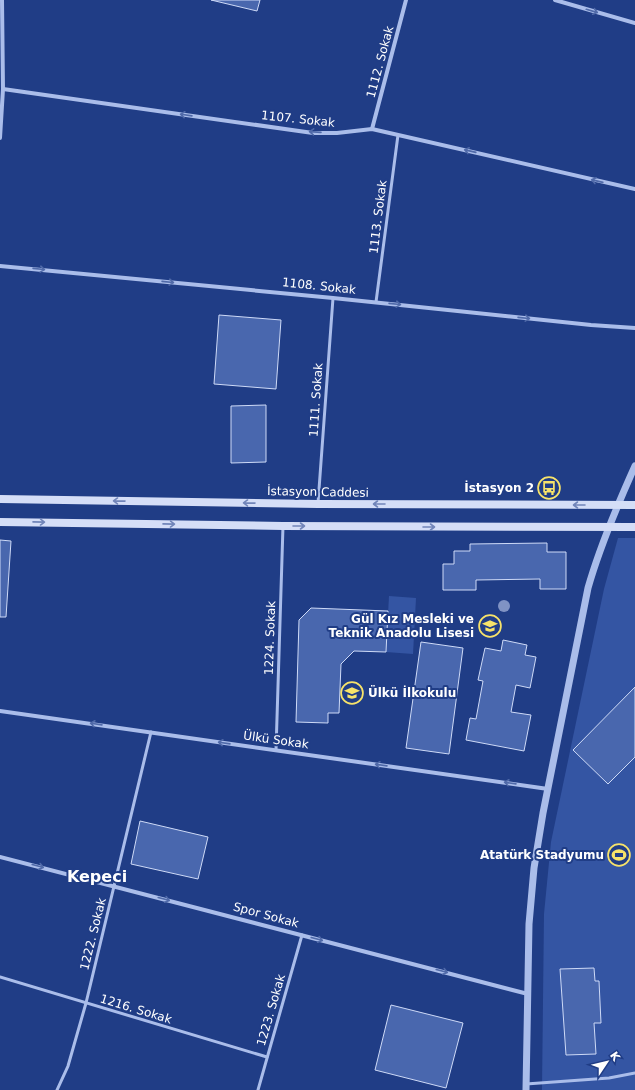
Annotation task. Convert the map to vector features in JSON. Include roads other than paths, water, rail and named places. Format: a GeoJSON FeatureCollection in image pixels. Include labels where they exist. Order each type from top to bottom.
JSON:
{"type":"FeatureCollection","features":[{"type":"Feature","properties":{"kind":"main road","name":"İstasyon Caddesi"},"geometry":{"type":"LineString","coordinates":[[0,499],[318,504],[635,506]]}},
{"type":"Feature","properties":{"kind":"main road"},"geometry":{"type":"LineString","coordinates":[[0,522],[283,526],[635,527]]}},
{"type":"Feature","properties":{"kind":"street"},"geometry":{"type":"LineString","coordinates":[[0,138],[4,89],[2,0]]}},
{"type":"Feature","properties":{"kind":"street","name":"1112. Sokak"},"geometry":{"type":"LineString","coordinates":[[372,130],[406,0]]}},
{"type":"Feature","properties":{"kind":"street"},"geometry":{"type":"LineString","coordinates":[[555,0],[635,23]]}},
{"type":"Feature","properties":{"kind":"street","name":"1107. Sokak"},"geometry":{"type":"LineString","coordinates":[[4,89],[313,133],[337,133],[372,130],[635,189]]}},
{"type":"Feature","properties":{"kind":"street","name":"1108. Sokak"},"geometry":{"type":"LineString","coordinates":[[0,266],[376,302],[591,325],[635,328]]}},
{"type":"Feature","properties":{"kind":"street"},"geometry":{"type":"LineString","coordinates":[[526,1087],[529,924],[534,868],[548,789],[588,588],[608,527],[635,466]]}},
{"type":"Feature","properties":{"kind":"street","name":"Ülkü Sokak"},"geometry":{"type":"LineString","coordinates":[[0,711],[548,789]]}},
{"type":"Feature","properties":{"kind":"street","name":"Spor Sokak"},"geometry":{"type":"LineString","coordinates":[[0,857],[528,994]]}},
{"type":"Feature","properties":{"kind":"lane","name":"1113. Sokak"},"geometry":{"type":"LineString","coordinates":[[376,302],[398,135]]}},
{"type":"Feature","properties":{"kind":"lane","name":"1111. Sokak"},"geometry":{"type":"LineString","coordinates":[[318,504],[333,298]]}},
{"type":"Feature","properties":{"kind":"lane","name":"1224. Sokak"},"geometry":{"type":"LineString","coordinates":[[276,750],[283,526]]}},
{"type":"Feature","properties":{"kind":"lane","name":"1222. Sokak"},"geometry":{"type":"LineString","coordinates":[[57,1090],[68,1066],[86,1003],[151,732]]}},
{"type":"Feature","properties":{"kind":"lane","name":"1223. Sokak"},"geometry":{"type":"LineString","coordinates":[[258,1090],[302,935]]}},
{"type":"Feature","properties":{"kind":"lane","name":"1216. Sokak"},"geometry":{"type":"LineString","coordinates":[[0,978],[267,1057]]}},
{"type":"Feature","properties":{"kind":"lane"},"geometry":{"type":"LineString","coordinates":[[526,1087],[609,1078],[635,1073]]}},
{"type":"Feature","properties":{"kind":"place","name":"İstasyon 2"},"geometry":{"type":"Point","coordinates":[549,488]}},
{"type":"Feature","properties":{"kind":"place","name":"Gül Kız Mesleki ve Teknik Anadolu Lisesi"},"geometry":{"type":"Point","coordinates":[490,626]}},
{"type":"Feature","properties":{"kind":"place","name":"Ülkü İlkokulu"},"geometry":{"type":"Point","coordinates":[352,693]}},
{"type":"Feature","properties":{"kind":"place","name":"Atatürk Stadyumu"},"geometry":{"type":"Point","coordinates":[619,855]}},
{"type":"Feature","properties":{"kind":"district","name":"Kepeci"},"geometry":{"type":"Point","coordinates":[97,876]}}]}
